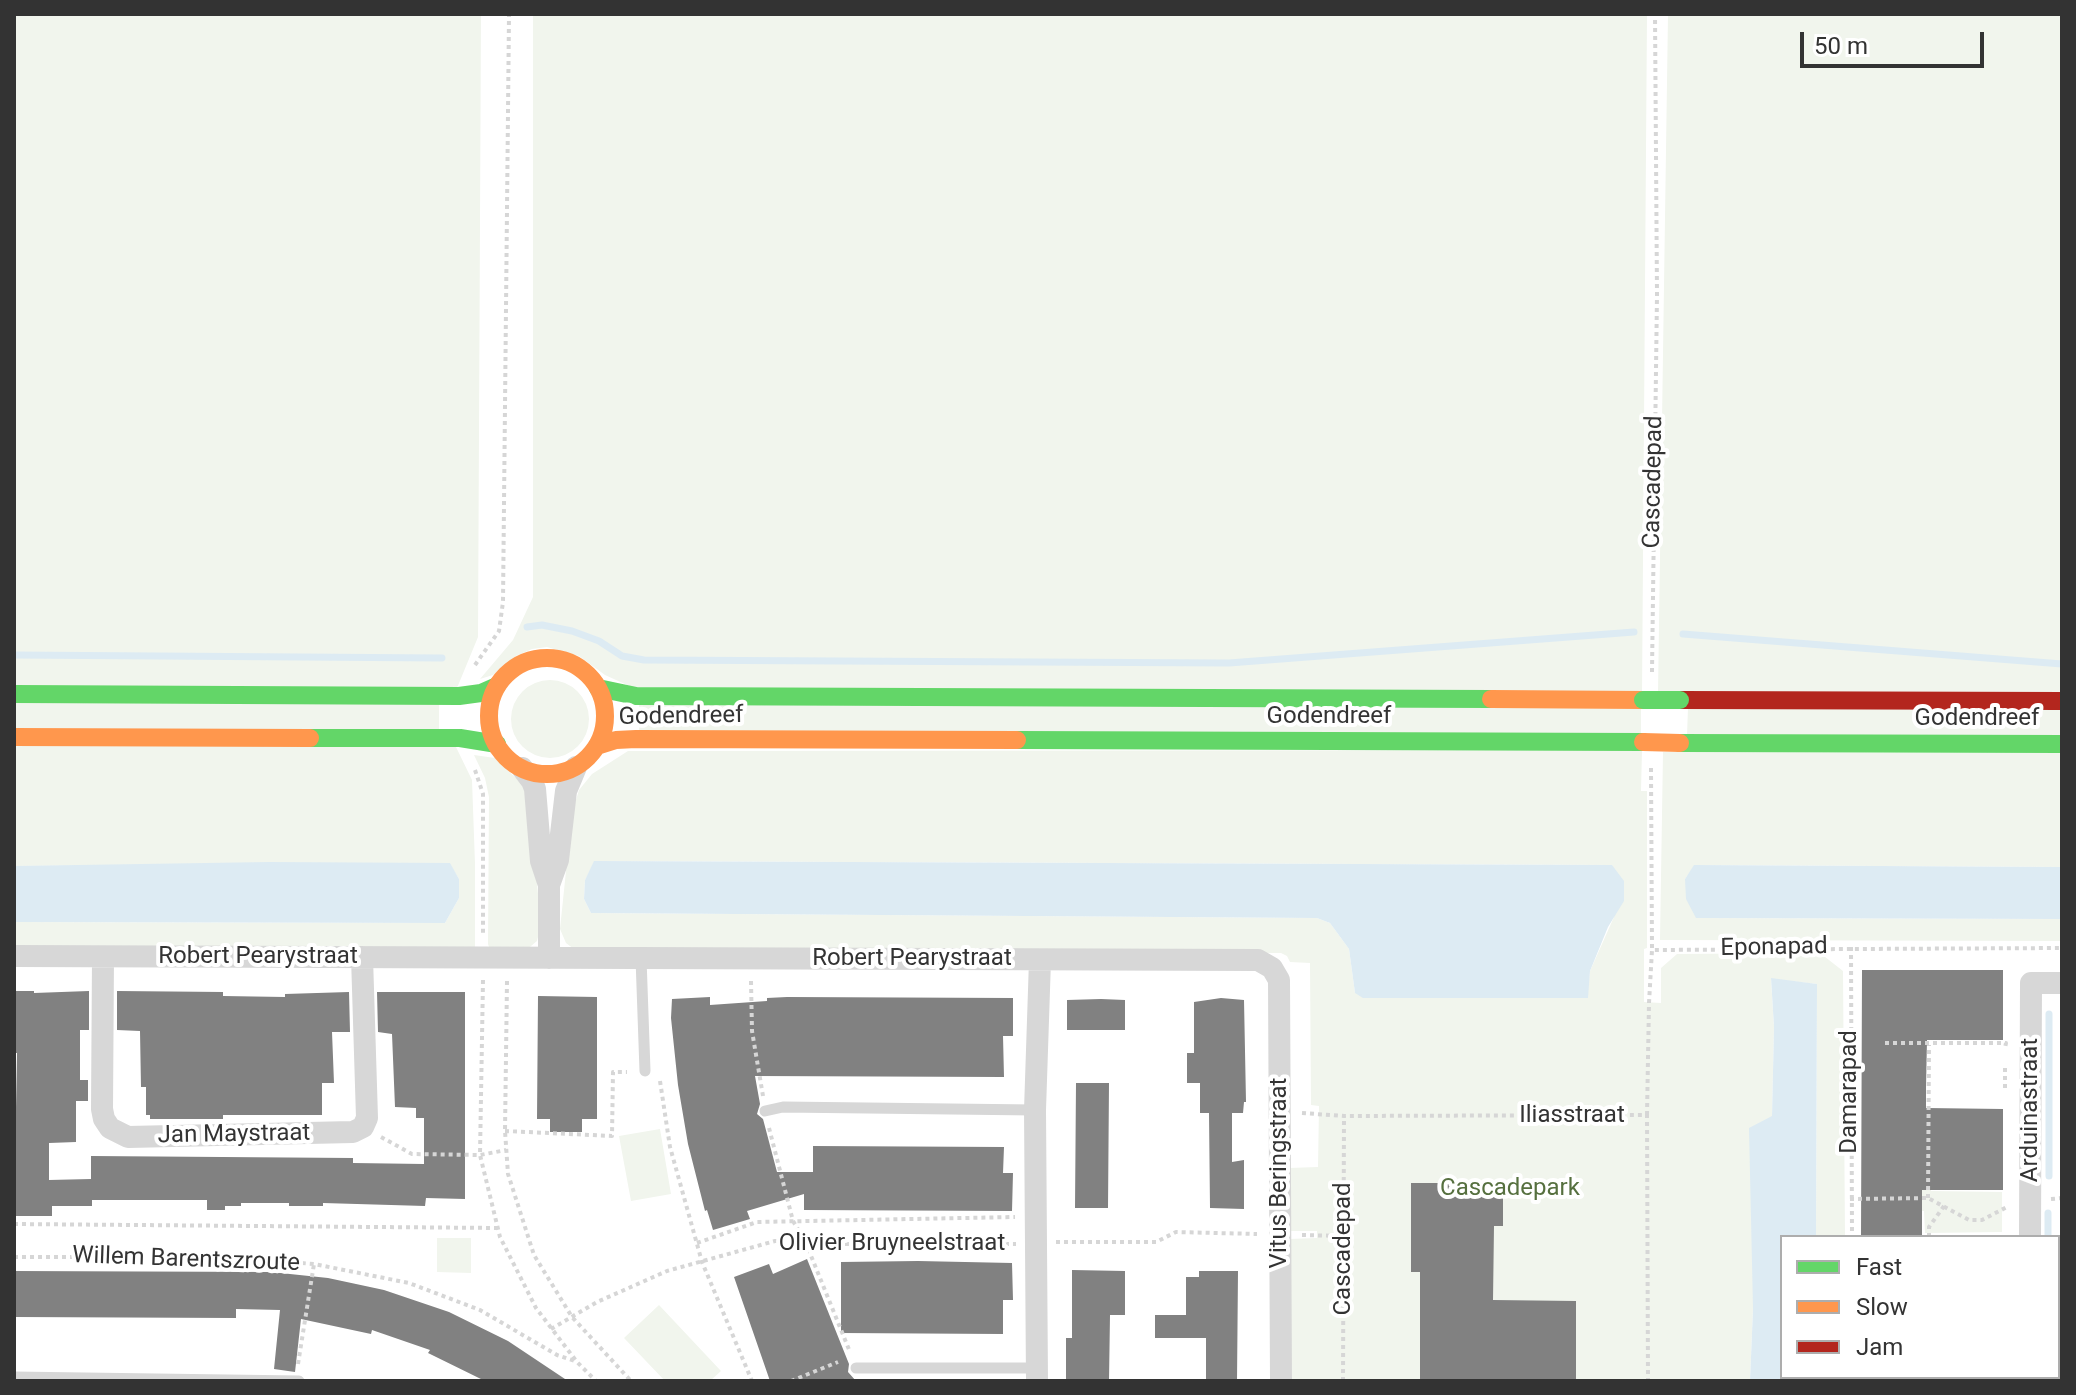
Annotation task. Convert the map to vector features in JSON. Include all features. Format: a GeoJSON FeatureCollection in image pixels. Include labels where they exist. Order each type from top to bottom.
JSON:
{"type":"FeatureCollection","features":[{"type":"Feature","properties":{"kind":"main road"},"geometry":{"type":"LineString","coordinates":[[14,694],[459,696],[481,693],[497,686],[519,665],[548,658],[577,666],[598,688],[606,717],[597,746],[576,767],[549,774],[522,768],[512,762],[497,744],[491,730],[489,715],[497,686]]}},
{"type":"Feature","properties":{"kind":"main road","name":"Godendreef"},"geometry":{"type":"LineString","coordinates":[[598,688],[652,696],[2062,701]]}},
{"type":"Feature","properties":{"kind":"main road"},"geometry":{"type":"LineString","coordinates":[[14,737],[460,738],[497,744]]}},
{"type":"Feature","properties":{"kind":"main road","name":"Godendreef"},"geometry":{"type":"LineString","coordinates":[[597,746],[616,740],[636,739],[1647,748],[1680,743],[2062,744]]}},
{"type":"Feature","properties":{"kind":"street"},"geometry":{"type":"LineString","coordinates":[[549,885],[558,860],[566,791],[576,767]]}},
{"type":"Feature","properties":{"kind":"street"},"geometry":{"type":"LineString","coordinates":[[522,768],[535,789],[541,861],[549,885],[549,958]]}},
{"type":"Feature","properties":{"kind":"street","name":"Robert Pearystraat"},"geometry":{"type":"LineString","coordinates":[[14,956],[1258,960],[1272,968]]}},
{"type":"Feature","properties":{"kind":"street","name":"Jan Maystraat"},"geometry":{"type":"LineString","coordinates":[[103,957],[102,1109],[104,1119],[118,1134],[128,1137],[353,1132],[363,1127]]}},
{"type":"Feature","properties":{"kind":"street"},"geometry":{"type":"LineString","coordinates":[[362,957],[367,1118],[363,1127]]}},
{"type":"Feature","properties":{"kind":"street","name":"Olivier Bruyneelstraat"},"geometry":{"type":"LineString","coordinates":[[1037,1374],[1035,1110],[1040,960]]}},
{"type":"Feature","properties":{"kind":"street","name":"Vitus Beringstraat"},"geometry":{"type":"LineString","coordinates":[[1272,968],[1279,980],[1281,1381]]}},
{"type":"Feature","properties":{"kind":"street","name":"Arduinastraat"},"geometry":{"type":"LineString","coordinates":[[2030,1235],[2031,983],[2062,983]]}},
{"type":"Feature","properties":{"kind":"lane"},"geometry":{"type":"LineString","coordinates":[[641,958],[645,1071]]}},
{"type":"Feature","properties":{"kind":"lane"},"geometry":{"type":"LineString","coordinates":[[765,1111],[783,1107],[1035,1110]]}},
{"type":"Feature","properties":{"kind":"lane","name":"Olivier Bruyneelstraat"},"geometry":{"type":"LineString","coordinates":[[854,1362],[1037,1374]]}},
{"type":"Feature","properties":{"kind":"lane"},"geometry":{"type":"LineString","coordinates":[[14,1377],[291,1380]]}},
{"type":"Feature","properties":{"kind":"path"},"geometry":{"type":"LineString","coordinates":[[459,696],[464,681],[499,631],[503,602],[509,14]]}},
{"type":"Feature","properties":{"kind":"path","name":"Cascadepad"},"geometry":{"type":"LineString","coordinates":[[1652,681],[1657,295],[1655,14]]}},
{"type":"Feature","properties":{"kind":"path","name":"Willem Barentszroute"},"geometry":{"type":"LineString","coordinates":[[460,738],[483,794],[480,1155],[498,1228],[536,1308],[577,1362],[596,1381]]}},
{"type":"Feature","properties":{"kind":"path"},"geometry":{"type":"LineString","coordinates":[[1647,748],[1652,950],[1647,1115]]}},
{"type":"Feature","properties":{"kind":"path","name":"Damarapad"},"geometry":{"type":"LineString","coordinates":[[1851,947],[1852,1235]]}},
{"type":"Feature","properties":{"kind":"path","name":"Eponapad"},"geometry":{"type":"LineString","coordinates":[[1652,950],[2062,948]]}},
{"type":"Feature","properties":{"kind":"path"},"geometry":{"type":"LineString","coordinates":[[507,958],[505,1131],[508,1174],[534,1255],[572,1317],[631,1381]]}},
{"type":"Feature","properties":{"kind":"path"},"geometry":{"type":"LineString","coordinates":[[750,959],[752,1031],[765,1111],[793,1221],[805,1241],[854,1362],[791,1381]]}},
{"type":"Feature","properties":{"kind":"path"},"geometry":{"type":"LineString","coordinates":[[1885,1043],[2006,1043],[2005,1054]]}},
{"type":"Feature","properties":{"kind":"path"},"geometry":{"type":"LineString","coordinates":[[1928,1198],[1929,1044]]}},
{"type":"Feature","properties":{"kind":"path"},"geometry":{"type":"LineString","coordinates":[[2005,1065],[2005,1076]]}},
{"type":"Feature","properties":{"kind":"path"},"geometry":{"type":"LineString","coordinates":[[505,1131],[612,1136],[613,1072],[658,1071],[670,1147],[702,1262],[752,1381]]}},
{"type":"Feature","properties":{"kind":"path","name":"Iliasstraat"},"geometry":{"type":"LineString","coordinates":[[1280,1111],[1344,1116],[1647,1115],[1648,1381]]}},
{"type":"Feature","properties":{"kind":"path","name":"Cascadepad"},"geometry":{"type":"LineString","coordinates":[[1343,1381],[1344,1116]]}},
{"type":"Feature","properties":{"kind":"path"},"geometry":{"type":"LineString","coordinates":[[363,1127],[412,1154],[480,1155],[506,1150]]}},
{"type":"Feature","properties":{"kind":"path"},"geometry":{"type":"LineString","coordinates":[[1850,1199],[1928,1198],[1969,1220],[1982,1220],[2006,1207],[2031,1200],[2062,1198]]}},
{"type":"Feature","properties":{"kind":"path"},"geometry":{"type":"LineString","coordinates":[[1929,1235],[1929,1227],[1944,1206]]}},
{"type":"Feature","properties":{"kind":"path"},"geometry":{"type":"LineString","coordinates":[[697,1243],[757,1222],[1035,1217]]}},
{"type":"Feature","properties":{"kind":"path"},"geometry":{"type":"LineString","coordinates":[[14,1224],[498,1228]]}},
{"type":"Feature","properties":{"kind":"path"},"geometry":{"type":"LineString","coordinates":[[1038,1244],[1156,1242],[1176,1232],[1343,1236]]}},
{"type":"Feature","properties":{"kind":"path","name":"Olivier Bruyneelstraat"},"geometry":{"type":"LineString","coordinates":[[702,1262],[775,1241],[1038,1244]]}},
{"type":"Feature","properties":{"kind":"path","name":"Willem Barentszroute"},"geometry":{"type":"LineString","coordinates":[[14,1257],[221,1257],[314,1264],[423,1288],[480,1310],[557,1355],[577,1362]]}},
{"type":"Feature","properties":{"kind":"path"},"geometry":{"type":"LineString","coordinates":[[551,1329],[597,1302],[667,1271],[702,1262]]}},
{"type":"Feature","properties":{"kind":"path"},"geometry":{"type":"LineString","coordinates":[[291,1380],[314,1264]]}},
{"type":"Feature","properties":{"kind":"green space"},"geometry":{"type":"Polygon","coordinates":[[[14,14],[481,14],[478,637],[457,688],[14,690],[14,14]]]}},
{"type":"Feature","properties":{"kind":"green space"},"geometry":{"type":"Polygon","coordinates":[[[533,14],[1647,14],[1642,694],[636,689],[605,675],[579,656],[547,647],[516,656],[493,675],[480,679],[513,640],[533,597],[533,14]]]}},
{"type":"Feature","properties":{"kind":"green space"},"geometry":{"type":"Polygon","coordinates":[[[1668,14],[2062,14],[2062,692],[1658,693],[1668,14]]]}},
{"type":"Feature","properties":{"kind":"green space"},"geometry":{"type":"Polygon","coordinates":[[[542,680],[558,680],[572,686],[583,697],[589,719],[583,741],[572,752],[558,758],[542,758],[528,752],[517,741],[511,727],[511,711],[517,697],[528,686],[542,680]]]}},
{"type":"Feature","properties":{"kind":"green space"},"geometry":{"type":"Polygon","coordinates":[[[14,703],[439,704],[439,733],[14,732],[14,703]]]}},
{"type":"Feature","properties":{"kind":"green space"},"geometry":{"type":"Polygon","coordinates":[[[639,705],[1641,707],[1641,736],[639,734],[639,705]]]}},
{"type":"Feature","properties":{"kind":"green space"},"geometry":{"type":"Polygon","coordinates":[[[1688,707],[2062,708],[2062,737],[1687,736],[1688,707]]]}},
{"type":"Feature","properties":{"kind":"green space"},"geometry":{"type":"Polygon","coordinates":[[[14,745],[456,747],[472,780],[475,950],[14,950],[14,922],[445,923],[459,898],[459,879],[449,863],[14,866],[14,745]]]}},
{"type":"Feature","properties":{"kind":"green space","name":"Cascadepark"},"geometry":{"type":"Polygon","coordinates":[[[1642,750],[1641,791],[1647,791],[1644,1002],[1661,1003],[1661,968],[1677,954],[1820,953],[1843,971],[1845,1235],[1816,1235],[1817,984],[1771,979],[1774,1027],[1772,1116],[1753,1309],[1750,1381],[1289,1381],[1289,1239],[1317,1238],[1317,1231],[1289,1231],[1289,1168],[1318,1167],[1319,1106],[1311,1105],[1310,963],[1290,962],[1281,953],[574,949],[566,943],[560,929],[572,813],[579,790],[592,774],[628,751],[1642,750]],[[595,861],[585,880],[584,899],[591,913],[1317,918],[1330,923],[1349,949],[1355,993],[1587,998],[1590,971],[1614,917],[1612,865],[595,861]]]}},
{"type":"Feature","properties":{"kind":"green space"},"geometry":{"type":"Polygon","coordinates":[[[1663,752],[2062,753],[2062,867],[1695,865],[1685,879],[1697,918],[2062,919],[2062,941],[1660,940],[1663,752]]]}},
{"type":"Feature","properties":{"kind":"green space"},"geometry":{"type":"Polygon","coordinates":[[[474,755],[495,758],[523,785],[529,800],[541,925],[537,941],[525,951],[489,947],[488,944],[489,797],[485,778],[474,755]]]}},
{"type":"Feature","properties":{"kind":"green space"},"geometry":{"type":"Polygon","coordinates":[[[660,1129],[671,1194],[631,1201],[619,1136],[660,1129]]]}},
{"type":"Feature","properties":{"kind":"green space"},"geometry":{"type":"Polygon","coordinates":[[[1931,1187],[1931,1191],[2002,1192],[2002,1232],[1925,1233],[1924,1211],[1861,1211],[1862,1189],[1931,1187]]]}},
{"type":"Feature","properties":{"kind":"green space"},"geometry":{"type":"Polygon","coordinates":[[[437,1238],[471,1238],[471,1273],[437,1272],[437,1238]]]}},
{"type":"Feature","properties":{"kind":"green space"},"geometry":{"type":"Polygon","coordinates":[[[659,1305],[721,1371],[710,1381],[665,1381],[624,1338],[659,1305]]]}},
{"type":"Feature","properties":{"kind":"shaded area"},"geometry":{"type":"Polygon","coordinates":[[[594,861],[1612,865],[1624,881],[1624,901],[1608,927],[1590,971],[1588,998],[1363,998],[1355,993],[1349,949],[1330,923],[1317,918],[591,913],[584,899],[585,880],[594,861]]]}},
{"type":"Feature","properties":{"kind":"shaded area"},"geometry":{"type":"Polygon","coordinates":[[[450,863],[459,879],[459,898],[445,923],[14,922],[14,866],[450,863]]]}},
{"type":"Feature","properties":{"kind":"shaded area"},"geometry":{"type":"Polygon","coordinates":[[[1694,865],[2062,867],[2062,919],[1696,918],[1686,899],[1685,879],[1694,865]]]}},
{"type":"Feature","properties":{"kind":"shaded area"},"geometry":{"type":"Polygon","coordinates":[[[1771,978],[1817,984],[1816,1235],[1780,1235],[1780,1379],[1815,1381],[1750,1381],[1753,1309],[1749,1128],[1772,1116],[1774,1027],[1771,978]]]}},
{"type":"Feature","properties":{"kind":"building"},"geometry":{"type":"Polygon","coordinates":[[[1862,970],[2003,970],[2003,1040],[1927,1040],[1926,1108],[2003,1109],[2003,1190],[1922,1190],[1922,1235],[1861,1235],[1862,970]]]}},
{"type":"Feature","properties":{"kind":"building"},"geometry":{"type":"Polygon","coordinates":[[[14,991],[89,991],[89,1030],[80,1030],[80,1080],[88,1080],[88,1101],[76,1101],[76,1142],[49,1143],[49,1180],[91,1179],[91,1156],[353,1158],[353,1163],[424,1164],[424,1118],[416,1118],[416,1108],[395,1107],[392,1034],[378,1032],[377,992],[465,992],[465,1199],[426,1198],[425,1206],[241,1203],[241,1206],[225,1206],[225,1210],[207,1210],[207,1200],[92,1200],[92,1206],[52,1206],[52,1216],[14,1216],[17,1053],[14,1053],[14,991]]]}},
{"type":"Feature","properties":{"kind":"building"},"geometry":{"type":"Polygon","coordinates":[[[117,991],[223,992],[223,996],[285,997],[285,994],[349,992],[350,1032],[332,1032],[334,1083],[322,1083],[322,1115],[150,1119],[150,1115],[146,1115],[146,1087],[141,1087],[140,1031],[117,1030],[117,991]]]}},
{"type":"Feature","properties":{"kind":"building"},"geometry":{"type":"Polygon","coordinates":[[[538,996],[597,997],[597,1119],[582,1119],[582,1132],[550,1132],[550,1119],[537,1119],[538,996]]]}},
{"type":"Feature","properties":{"kind":"building"},"geometry":{"type":"Polygon","coordinates":[[[710,997],[710,1005],[787,997],[1013,998],[1013,1036],[1003,1036],[1004,1077],[755,1076],[760,1104],[757,1114],[763,1119],[777,1172],[813,1172],[813,1146],[1004,1147],[1003,1173],[1013,1173],[1012,1211],[804,1210],[804,1194],[747,1211],[750,1219],[713,1230],[688,1144],[671,1018],[672,999],[710,997]]]}},
{"type":"Feature","properties":{"kind":"building"},"geometry":{"type":"Polygon","coordinates":[[[1221,998],[1244,1000],[1246,1102],[1243,1113],[1232,1113],[1232,1162],[1244,1160],[1244,1209],[1210,1208],[1209,1113],[1200,1113],[1200,1083],[1187,1083],[1187,1053],[1194,1053],[1194,1002],[1221,998]]]}},
{"type":"Feature","properties":{"kind":"building"},"geometry":{"type":"Polygon","coordinates":[[[1067,1000],[1125,1000],[1125,1030],[1067,1030],[1067,1000]]]}},
{"type":"Feature","properties":{"kind":"building"},"geometry":{"type":"Polygon","coordinates":[[[1076,1083],[1109,1083],[1108,1208],[1075,1208],[1076,1083]]]}},
{"type":"Feature","properties":{"kind":"building"},"geometry":{"type":"Polygon","coordinates":[[[1411,1183],[1503,1183],[1503,1226],[1494,1226],[1493,1300],[1576,1301],[1576,1381],[1420,1381],[1420,1272],[1411,1272],[1411,1183]]]}},
{"type":"Feature","properties":{"kind":"building"},"geometry":{"type":"Polygon","coordinates":[[[807,1259],[849,1364],[848,1372],[856,1381],[770,1381],[734,1277],[769,1264],[773,1274],[807,1259]]]}},
{"type":"Feature","properties":{"kind":"building"},"geometry":{"type":"Polygon","coordinates":[[[841,1262],[1012,1263],[1013,1300],[1003,1300],[1003,1334],[841,1333],[841,1262]]]}},
{"type":"Feature","properties":{"kind":"building"},"geometry":{"type":"Polygon","coordinates":[[[1072,1270],[1125,1271],[1125,1315],[1110,1315],[1109,1381],[1066,1381],[1066,1338],[1072,1338],[1072,1270]]]}},
{"type":"Feature","properties":{"kind":"building"},"geometry":{"type":"Polygon","coordinates":[[[14,1271],[271,1272],[328,1278],[384,1290],[449,1312],[508,1341],[568,1381],[485,1381],[428,1353],[430,1350],[372,1330],[371,1334],[301,1319],[295,1372],[274,1369],[280,1310],[236,1309],[236,1318],[16,1317],[14,1271]]]}},
{"type":"Feature","properties":{"kind":"building"},"geometry":{"type":"Polygon","coordinates":[[[1199,1271],[1238,1271],[1237,1381],[1206,1381],[1206,1338],[1155,1338],[1155,1315],[1186,1315],[1186,1277],[1199,1277],[1199,1271]]]}},
{"type":"Feature","properties":{"kind":"waterway"},"geometry":{"type":"LineString","coordinates":[[527,627],[542,625],[572,631],[599,641],[622,656],[644,660],[1229,663],[1634,632]]}},
{"type":"Feature","properties":{"kind":"waterway"},"geometry":{"type":"LineString","coordinates":[[1683,634],[2062,664]]}},
{"type":"Feature","properties":{"kind":"waterway"},"geometry":{"type":"LineString","coordinates":[[14,655],[442,658]]}},
{"type":"Feature","properties":{"kind":"waterway"},"geometry":{"type":"LineString","coordinates":[[2049,1014],[2049,1176]]}},
{"type":"Feature","properties":{"kind":"waterway"},"geometry":{"type":"LineString","coordinates":[[2048,1213],[2048,1235]]}},
{"type":"Feature","properties":{"kind":"traffic: fast"},"geometry":{"type":"LineString","coordinates":[[14,694],[459,696],[481,693],[497,686]]}},
{"type":"Feature","properties":{"kind":"traffic: fast"},"geometry":{"type":"LineString","coordinates":[[598,688],[636,696],[1491,699]]}},
{"type":"Feature","properties":{"kind":"traffic: fast"},"geometry":{"type":"LineString","coordinates":[[1643,700],[1680,700]]}},
{"type":"Feature","properties":{"kind":"traffic: fast"},"geometry":{"type":"LineString","coordinates":[[310,738],[460,738],[497,744]]}},
{"type":"Feature","properties":{"kind":"traffic: fast"},"geometry":{"type":"LineString","coordinates":[[1017,740],[1643,742]]}},
{"type":"Feature","properties":{"kind":"traffic: fast"},"geometry":{"type":"LineString","coordinates":[[1680,743],[2062,744]]}},
{"type":"Feature","properties":{"kind":"traffic: slow"},"geometry":{"type":"LineString","coordinates":[[547,658],[569,663],[588,675],[600,694],[605,716],[600,738],[588,757],[569,769],[547,774],[525,769],[506,757],[494,738],[489,716],[494,694],[506,675],[525,663],[547,658]]}},
{"type":"Feature","properties":{"kind":"traffic: slow"},"geometry":{"type":"LineString","coordinates":[[1491,699],[1643,700]]}},
{"type":"Feature","properties":{"kind":"traffic: slow"},"geometry":{"type":"LineString","coordinates":[[14,737],[310,738]]}},
{"type":"Feature","properties":{"kind":"traffic: slow"},"geometry":{"type":"LineString","coordinates":[[597,746],[616,740],[636,739],[1017,740]]}},
{"type":"Feature","properties":{"kind":"traffic: slow"},"geometry":{"type":"LineString","coordinates":[[1643,742],[1680,743]]}},
{"type":"Feature","properties":{"kind":"traffic: jam"},"geometry":{"type":"LineString","coordinates":[[1680,700],[2062,701]]}}]}
